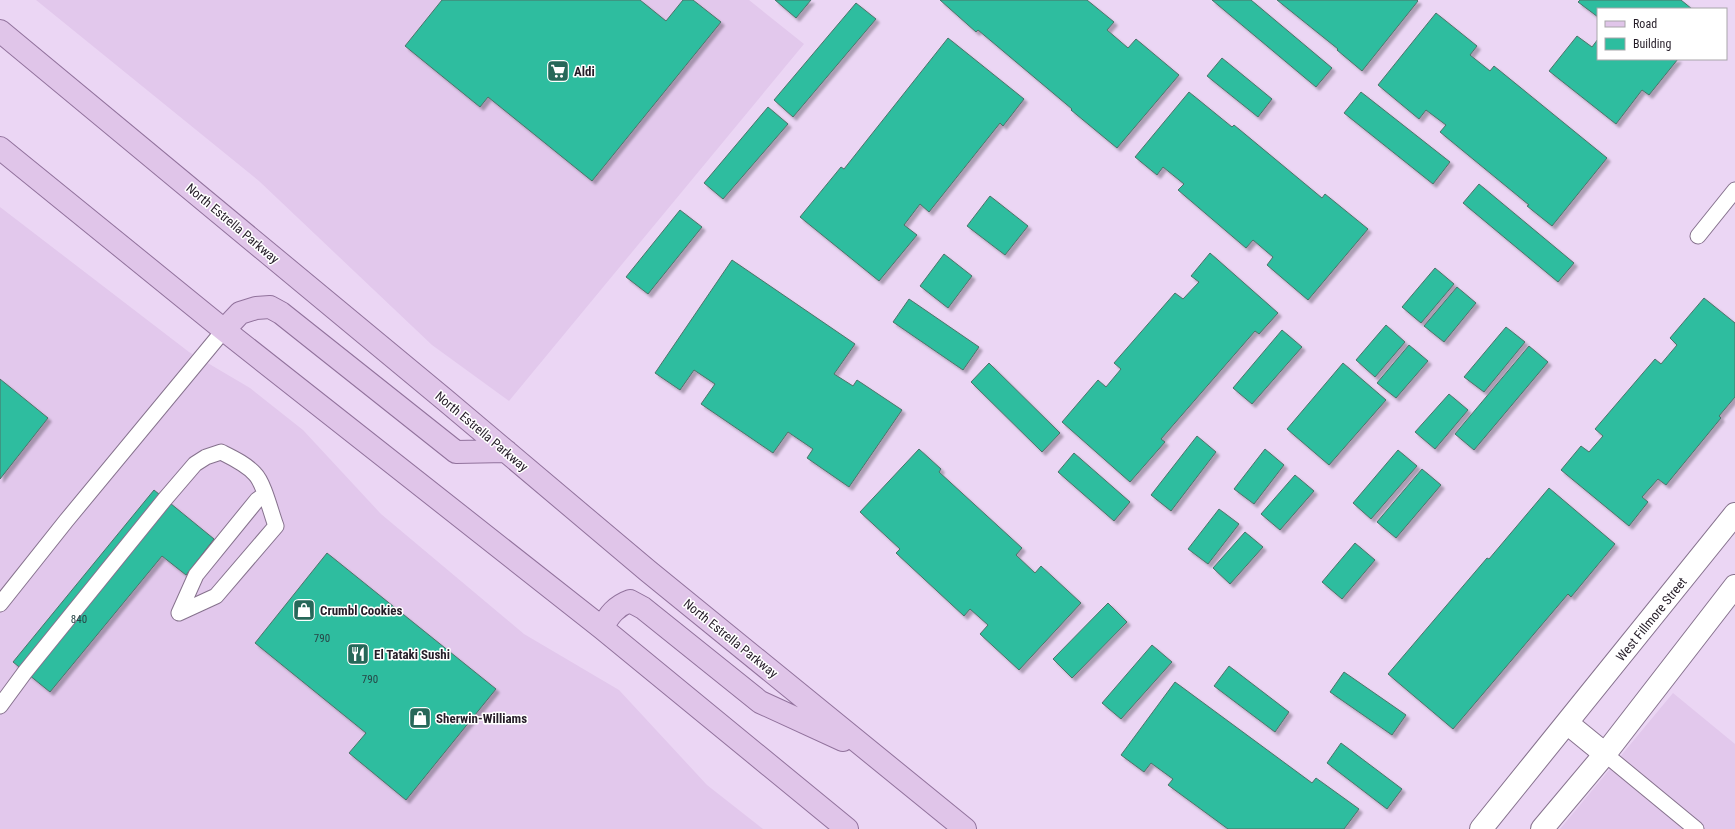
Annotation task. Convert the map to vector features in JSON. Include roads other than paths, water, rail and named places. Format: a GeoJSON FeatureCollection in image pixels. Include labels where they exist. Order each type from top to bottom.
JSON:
{"type":"FeatureCollection","features":[{"type":"Feature","properties":{"kind":"main road","name":"North Estrella Parkway"},"geometry":{"type":"LineString","coordinates":[[0,31],[506,451],[648,571],[965,829]]}},
{"type":"Feature","properties":{"kind":"main road"},"geometry":{"type":"LineString","coordinates":[[0,148],[224,330],[602,628],[848,829]]}},
{"type":"Feature","properties":{"kind":"main road"},"geometry":{"type":"LineString","coordinates":[[224,330],[240,313],[256,308],[270,308],[281,314],[456,452],[506,451]]}},
{"type":"Feature","properties":{"kind":"main road"},"geometry":{"type":"LineString","coordinates":[[602,628],[610,614],[620,605],[630,601],[643,608],[760,702],[872,753]]}},
{"type":"Feature","properties":{"kind":"street","name":"West Fillmore Street"},"geometry":{"type":"LineString","coordinates":[[1481,829],[1735,514]]}},
{"type":"Feature","properties":{"kind":"street"},"geometry":{"type":"LineString","coordinates":[[1542,829],[1605,754],[1735,586]]}},
{"type":"Feature","properties":{"kind":"street"},"geometry":{"type":"LineString","coordinates":[[1567,723],[1605,754]]}},
{"type":"Feature","properties":{"kind":"lane"},"geometry":{"type":"LineString","coordinates":[[1698,236],[1735,190]]}},
{"type":"Feature","properties":{"kind":"lane"},"geometry":{"type":"LineString","coordinates":[[0,604],[66,521],[224,330]]}},
{"type":"Feature","properties":{"kind":"lane"},"geometry":{"type":"LineString","coordinates":[[0,706],[35,660],[165,499],[196,464],[206,457],[221,452],[240,461],[256,475],[265,494],[276,526],[216,596],[179,613],[196,575],[256,500],[265,494]]}},
{"type":"Feature","properties":{"kind":"lane"},"geometry":{"type":"LineString","coordinates":[[1605,754],[1687,826]]}},
{"type":"Feature","properties":{"kind":"place","name":"Aldi"},"geometry":{"type":"Point","coordinates":[558,71]}},
{"type":"Feature","properties":{"kind":"place","name":"Crumbl Cookies"},"geometry":{"type":"Point","coordinates":[304,610]}},
{"type":"Feature","properties":{"kind":"place","name":"El Tataki Sushi"},"geometry":{"type":"Point","coordinates":[358,654]}},
{"type":"Feature","properties":{"kind":"place","name":"Sherwin-Williams"},"geometry":{"type":"Point","coordinates":[420,718]}}]}
